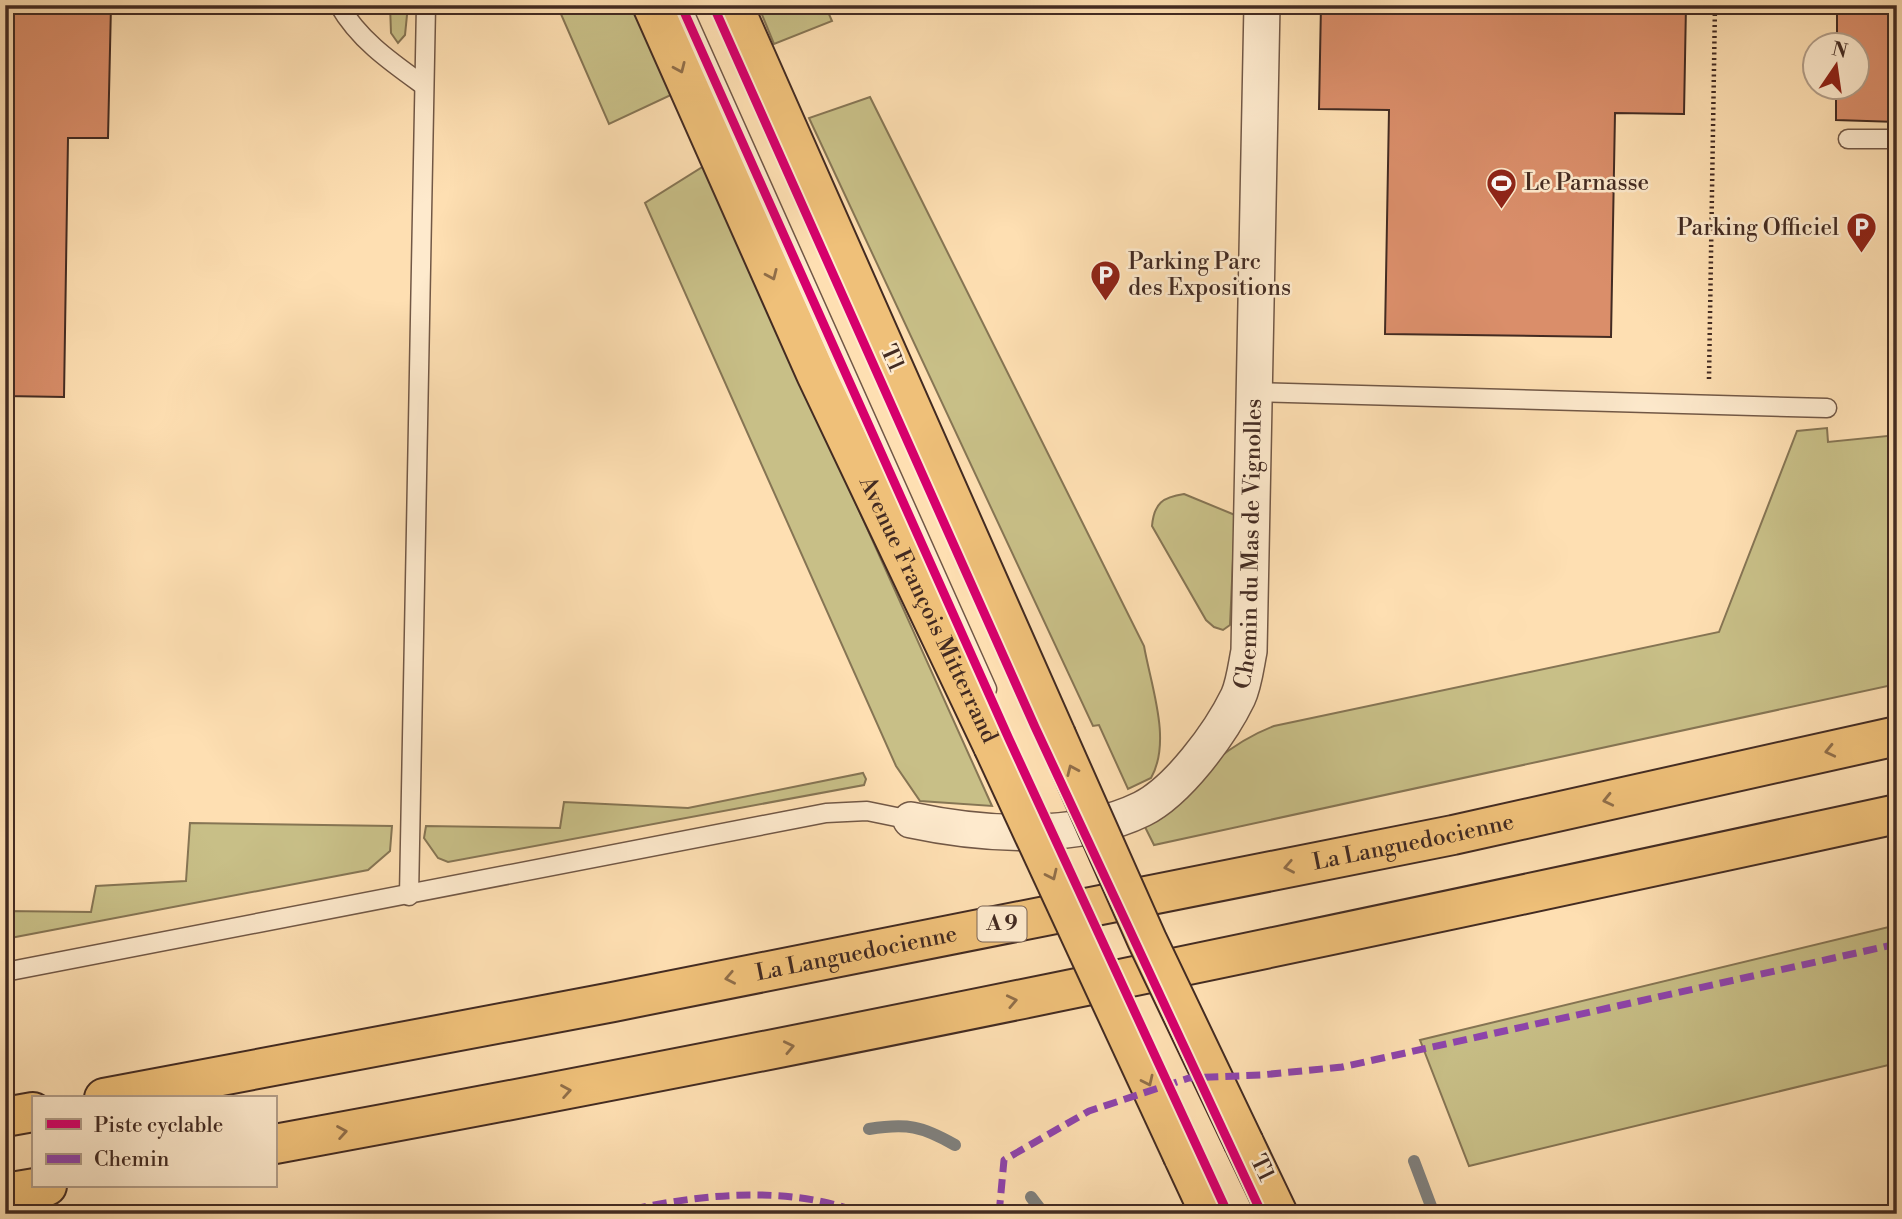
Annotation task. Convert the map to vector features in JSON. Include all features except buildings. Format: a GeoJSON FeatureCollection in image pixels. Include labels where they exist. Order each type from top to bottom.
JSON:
{"type":"FeatureCollection","features":[{"type":"Feature","properties":{"kind":"main road","name":"Avenue François Mitterrand"},"geometry":{"type":"LineString","coordinates":[[652,5],[816,374],[1001,742],[1191,1154],[1209,1214]]}},
{"type":"Feature","properties":{"kind":"main road"},"geometry":{"type":"LineString","coordinates":[[733,5],[1046,731],[1147,940],[1235,1141],[1278,1214]]}},
{"type":"Feature","properties":{"kind":"main road","name":"La Languedocienne"},"geometry":{"type":"LineString","coordinates":[[115,1096],[627,999],[1439,838],[1897,736]]}},
{"type":"Feature","properties":{"kind":"main road"},"geometry":{"type":"LineString","coordinates":[[276,1144],[629,1080],[1476,906],[1897,814]]}},
{"type":"Feature","properties":{"kind":"main road"},"geometry":{"type":"LineString","coordinates":[[5,1117],[32,1112]]}},
{"type":"Feature","properties":{"kind":"main road"},"geometry":{"type":"LineString","coordinates":[[5,1193],[35,1188]]}},
{"type":"Feature","properties":{"kind":"street","name":"Chemin du Mas de Vignolles"},"geometry":{"type":"LineString","coordinates":[[911,820],[960,830],[994,833],[1068,829],[1109,822],[1141,809],[1165,794],[1209,743],[1238,696],[1249,651],[1262,5]]}},
{"type":"Feature","properties":{"kind":"lane"},"geometry":{"type":"LineString","coordinates":[[339,5],[348,21],[381,55],[424,85]]}},
{"type":"Feature","properties":{"kind":"lane"},"geometry":{"type":"LineString","coordinates":[[409,896],[426,5]]}},
{"type":"Feature","properties":{"kind":"lane"},"geometry":{"type":"LineString","coordinates":[[681,5],[1001,742]]}},
{"type":"Feature","properties":{"kind":"lane","name":"T1"},"geometry":{"type":"LineString","coordinates":[[713,5],[1046,731]]}},
{"type":"Feature","properties":{"kind":"lane"},"geometry":{"type":"LineString","coordinates":[[1848,138],[1897,139]]}},
{"type":"Feature","properties":{"kind":"lane"},"geometry":{"type":"LineString","coordinates":[[1254,392],[1827,408]]}},
{"type":"Feature","properties":{"kind":"lane"},"geometry":{"type":"LineString","coordinates":[[5,972],[409,896],[826,813],[867,811],[911,820]]}},
{"type":"Feature","properties":{"kind":"lane","name":"T1"},"geometry":{"type":"LineString","coordinates":[[1235,1141],[1262,1214]]}},
{"type":"Feature","properties":{"kind":"lane"},"geometry":{"type":"LineString","coordinates":[[1191,1154],[1228,1214]]}},
{"type":"Feature","properties":{"kind":"path"},"geometry":{"type":"LineString","coordinates":[[1709,405],[1715,5]]}},
{"type":"Feature","properties":{"kind":"shaded area"},"geometry":{"type":"Polygon","coordinates":[[[390,5],[408,5],[405,35],[398,43],[391,33],[390,5]]]}},
{"type":"Feature","properties":{"kind":"shaded area"},"geometry":{"type":"Polygon","coordinates":[[[557,5],[631,5],[673,94],[609,124],[557,5]]]}},
{"type":"Feature","properties":{"kind":"shaded area"},"geometry":{"type":"Polygon","coordinates":[[[758,5],[825,5],[832,21],[774,44],[758,5]]]}},
{"type":"Feature","properties":{"kind":"shaded area"},"geometry":{"type":"Polygon","coordinates":[[[870,97],[1144,646],[1158,713],[1160,747],[1151,778],[1128,789],[1099,725],[1093,726],[809,118],[870,97]]]}},
{"type":"Feature","properties":{"kind":"shaded area"},"geometry":{"type":"Polygon","coordinates":[[[704,166],[992,806],[920,801],[896,766],[645,203],[704,166]]]}},
{"type":"Feature","properties":{"kind":"shaded area"},"geometry":{"type":"Polygon","coordinates":[[[1827,428],[1828,442],[1897,435],[1897,684],[1154,845],[1145,827],[1220,756],[1255,734],[1274,726],[1719,632],[1797,431],[1827,428]]]}},
{"type":"Feature","properties":{"kind":"shaded area"},"geometry":{"type":"Polygon","coordinates":[[[1184,494],[1235,515],[1230,625],[1223,630],[1206,620],[1152,526],[1157,507],[1165,499],[1184,494]]]}},
{"type":"Feature","properties":{"kind":"shaded area"},"geometry":{"type":"Polygon","coordinates":[[[863,773],[866,779],[864,785],[448,862],[438,858],[424,838],[426,826],[560,828],[564,802],[688,808],[863,773]]]}},
{"type":"Feature","properties":{"kind":"shaded area"},"geometry":{"type":"Polygon","coordinates":[[[190,823],[392,826],[390,851],[368,870],[5,939],[5,911],[91,912],[96,886],[186,881],[190,823]]]}},
{"type":"Feature","properties":{"kind":"shaded area"},"geometry":{"type":"Polygon","coordinates":[[[1897,925],[1897,1063],[1469,1166],[1420,1040],[1897,925]]]}},
{"type":"Feature","properties":{"kind":"waterway"},"geometry":{"type":"LineString","coordinates":[[869,1129],[904,1126],[923,1130],[955,1145]]}},
{"type":"Feature","properties":{"kind":"waterway"},"geometry":{"type":"LineString","coordinates":[[1414,1161],[1434,1214]]}},
{"type":"Feature","properties":{"kind":"waterway"},"geometry":{"type":"LineString","coordinates":[[1031,1197],[1044,1214]]}},
{"type":"Feature","properties":{"kind":"marked path"},"geometry":{"type":"LineString","coordinates":[[999,1214],[1004,1160],[1089,1111],[1189,1078],[1261,1075],[1342,1067],[1897,944]]}},
{"type":"Feature","properties":{"kind":"marked path"},"geometry":{"type":"LineString","coordinates":[[612,1214],[706,1197],[739,1195],[803,1198],[834,1204],[863,1214]]}},
{"type":"Feature","properties":{"kind":"cycle path"},"geometry":{"type":"LineString","coordinates":[[681,5],[1009,739],[1228,1214]]}},
{"type":"Feature","properties":{"kind":"cycle path"},"geometry":{"type":"LineString","coordinates":[[713,5],[1035,727],[1262,1214]]}},
{"type":"Feature","properties":{"kind":"place","name":"Le Parnasse"},"geometry":{"type":"Point","coordinates":[1501,210]}},
{"type":"Feature","properties":{"kind":"place","name":"Parking Officiel"},"geometry":{"type":"Point","coordinates":[1862,255]}},
{"type":"Feature","properties":{"kind":"place","name":"Parking Parc des Expositions"},"geometry":{"type":"Point","coordinates":[1105,302]}}]}
